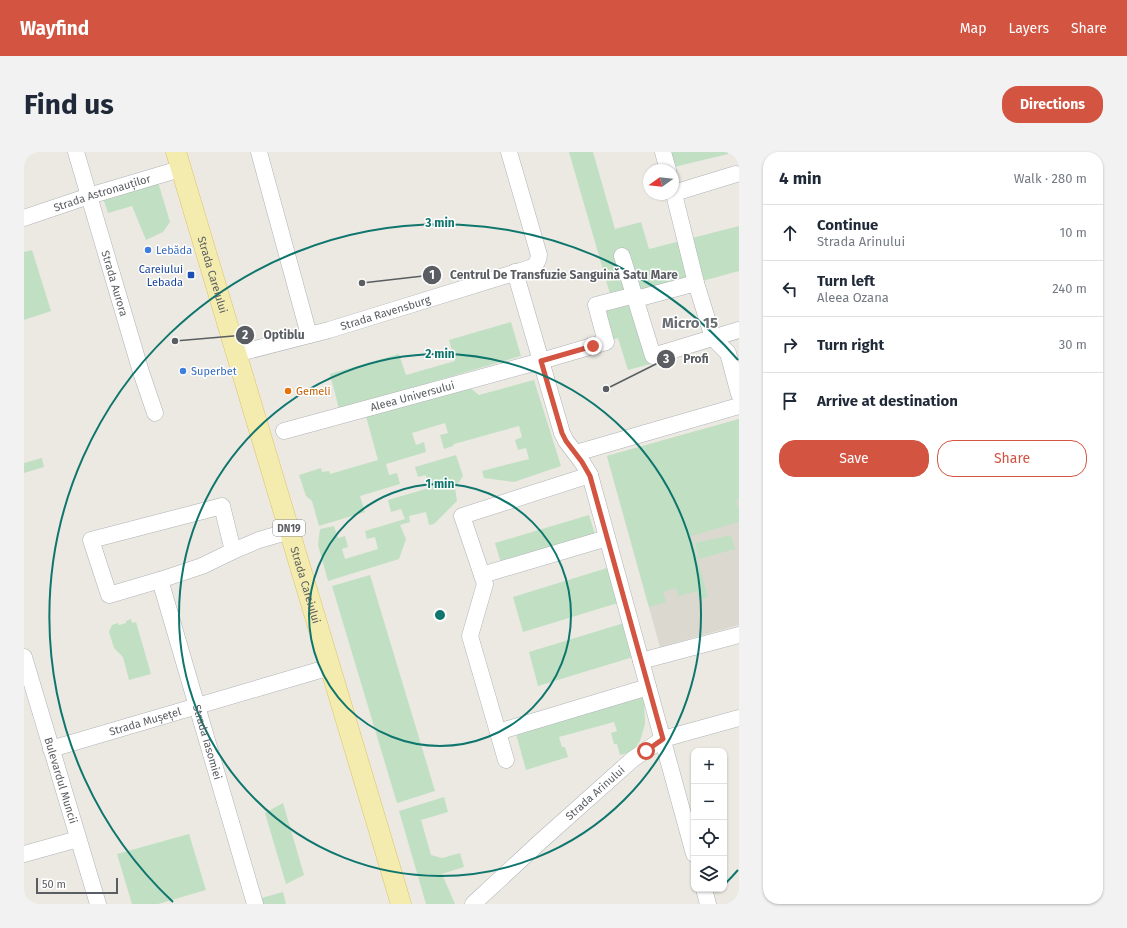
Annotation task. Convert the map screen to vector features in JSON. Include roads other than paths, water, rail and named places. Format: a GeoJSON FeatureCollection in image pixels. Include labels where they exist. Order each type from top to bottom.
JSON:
{"type":"FeatureCollection","features":[{"type":"Feature","properties":{"kind":"main road","name":"Strada Careiului"},"geometry":{"type":"LineString","coordinates":[[178,160],[402,904]]}},
{"type":"Feature","properties":{"kind":"street","name":"Strada Aurora"},"geometry":{"type":"LineString","coordinates":[[76,152],[156,414]]}},
{"type":"Feature","properties":{"kind":"street"},"geometry":{"type":"LineString","coordinates":[[259,152],[309,335]]}},
{"type":"Feature","properties":{"kind":"street","name":"Strada Ravensburg"},"geometry":{"type":"LineString","coordinates":[[236,354],[309,335],[530,268],[535,265],[538,261],[539,255],[509,152]]}},
{"type":"Feature","properties":{"kind":"street"},"geometry":{"type":"LineString","coordinates":[[663,152],[666,164]]}},
{"type":"Feature","properties":{"kind":"street","name":"Strada Astronauților"},"geometry":{"type":"LineString","coordinates":[[24,218],[89,196],[178,160]]}},
{"type":"Feature","properties":{"kind":"street"},"geometry":{"type":"LineString","coordinates":[[679,189],[736,174]]}},
{"type":"Feature","properties":{"kind":"street"},"geometry":{"type":"LineString","coordinates":[[675,200],[696,283],[713,338],[728,353],[739,394]]}},
{"type":"Feature","properties":{"kind":"street"},"geometry":{"type":"LineString","coordinates":[[622,256],[653,356],[739,330]]}},
{"type":"Feature","properties":{"kind":"street"},"geometry":{"type":"LineString","coordinates":[[515,272],[562,433],[590,476],[691,843]]}},
{"type":"Feature","properties":{"kind":"street"},"geometry":{"type":"LineString","coordinates":[[635,297],[696,283]]}},
{"type":"Feature","properties":{"kind":"street","name":"Aleea Universului"},"geometry":{"type":"LineString","coordinates":[[284,431],[606,342],[596,305],[635,297]]}},
{"type":"Feature","properties":{"kind":"street"},"geometry":{"type":"LineString","coordinates":[[576,453],[739,406]]}},
{"type":"Feature","properties":{"kind":"street"},"geometry":{"type":"LineString","coordinates":[[506,760],[470,636],[485,584],[462,516],[590,476]]}},
{"type":"Feature","properties":{"kind":"street"},"geometry":{"type":"LineString","coordinates":[[233,551],[222,506],[91,540],[109,595],[202,566],[259,540],[290,531]]}},
{"type":"Feature","properties":{"kind":"street"},"geometry":{"type":"LineString","coordinates":[[482,575],[607,538]]}},
{"type":"Feature","properties":{"kind":"street","name":"Strada Iasomiei"},"geometry":{"type":"LineString","coordinates":[[160,580],[255,904]]}},
{"type":"Feature","properties":{"kind":"street"},"geometry":{"type":"LineString","coordinates":[[641,661],[739,635]]}},
{"type":"Feature","properties":{"kind":"street","name":"Bulevardul Muncii"},"geometry":{"type":"LineString","coordinates":[[24,657],[98,904]]}},
{"type":"Feature","properties":{"kind":"street","name":"Strada Mușețel"},"geometry":{"type":"LineString","coordinates":[[52,748],[330,667]]}},
{"type":"Feature","properties":{"kind":"street"},"geometry":{"type":"LineString","coordinates":[[498,732],[648,687]]}},
{"type":"Feature","properties":{"kind":"street","name":"Strada Arinului"},"geometry":{"type":"LineString","coordinates":[[473,904],[633,759],[663,739],[739,718]]}},
{"type":"Feature","properties":{"kind":"street"},"geometry":{"type":"LineString","coordinates":[[24,854],[78,839]]}},
{"type":"Feature","properties":{"kind":"street"},"geometry":{"type":"LineString","coordinates":[[705,892],[708,904]]}},
{"type":"Feature","properties":{"kind":"place","name":"Lebăda"},"geometry":{"type":"Point","coordinates":[148,250]}},
{"type":"Feature","properties":{"kind":"place","name":"Careiului Lebada"},"geometry":{"type":"Point","coordinates":[191,275]}},
{"type":"Feature","properties":{"kind":"place","name":"Centrul De Transfuzie Sanguină Satu Mare"},"geometry":{"type":"Point","coordinates":[362,283]}},
{"type":"Feature","properties":{"kind":"place","name":"Optiblu"},"geometry":{"type":"Point","coordinates":[175,341]}},
{"type":"Feature","properties":{"kind":"place","name":"Superbet"},"geometry":{"type":"Point","coordinates":[183,371]}},
{"type":"Feature","properties":{"kind":"place","name":"Profi"},"geometry":{"type":"Point","coordinates":[606,389]}},
{"type":"Feature","properties":{"kind":"place","name":"Gemeli"},"geometry":{"type":"Point","coordinates":[288,391]}},
{"type":"Feature","properties":{"kind":"district","name":"Micro 15"},"geometry":{"type":"Point","coordinates":[690,323]}}]}
